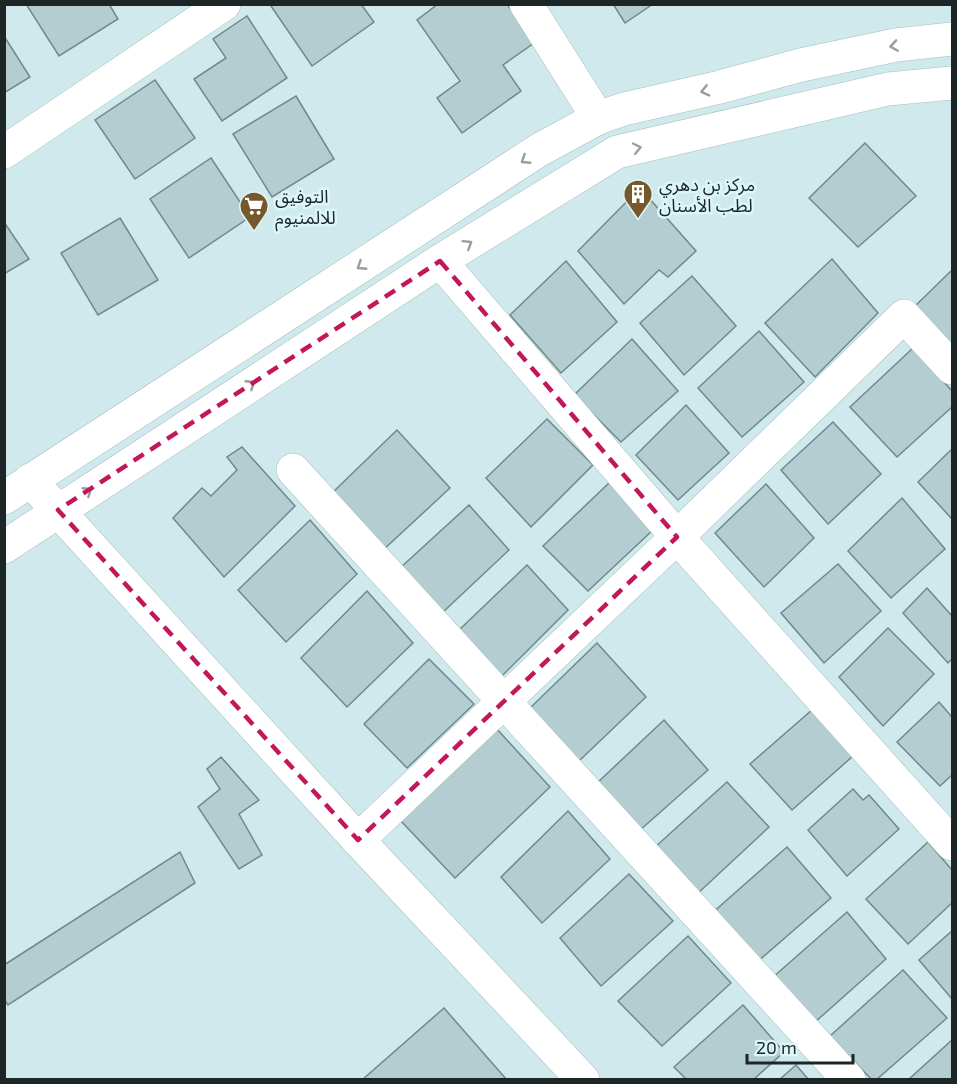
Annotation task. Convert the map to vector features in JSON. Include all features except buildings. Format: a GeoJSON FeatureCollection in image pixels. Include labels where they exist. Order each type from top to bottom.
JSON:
{"type":"FeatureCollection","features":[{"type":"Feature","properties":{"kind":"main road"},"geometry":{"type":"LineString","coordinates":[[4,152],[224,4]]}},
{"type":"Feature","properties":{"kind":"main road"},"geometry":{"type":"LineString","coordinates":[[526,4],[597,118]]}},
{"type":"Feature","properties":{"kind":"main road"},"geometry":{"type":"LineString","coordinates":[[583,1080],[358,840],[58,510],[17,489],[540,150],[597,118],[624,109],[720,87],[801,65],[896,45],[952,39]]}},
{"type":"Feature","properties":{"kind":"main road"},"geometry":{"type":"LineString","coordinates":[[4,547],[440,261],[617,152],[888,89],[952,83]]}},
{"type":"Feature","properties":{"kind":"main road"},"geometry":{"type":"LineString","coordinates":[[440,261],[677,537],[952,844]]}},
{"type":"Feature","properties":{"kind":"main road"},"geometry":{"type":"LineString","coordinates":[[358,840],[677,537],[904,316],[952,368]]}},
{"type":"Feature","properties":{"kind":"main road"},"geometry":{"type":"LineString","coordinates":[[293,470],[849,1080]]}},
{"type":"Feature","properties":{"kind":"highlighted area"},"geometry":{"type":"Polygon","coordinates":[[[440,261],[677,537],[358,840],[58,510],[440,261]]]}},
{"type":"Feature","properties":{"kind":"place","name":"مركز بن دهري لطب الأسنان"},"geometry":{"type":"Point","coordinates":[638,220]}},
{"type":"Feature","properties":{"kind":"place","name":"التوفيق للالمنيوم"},"geometry":{"type":"Point","coordinates":[254,232]}}]}
